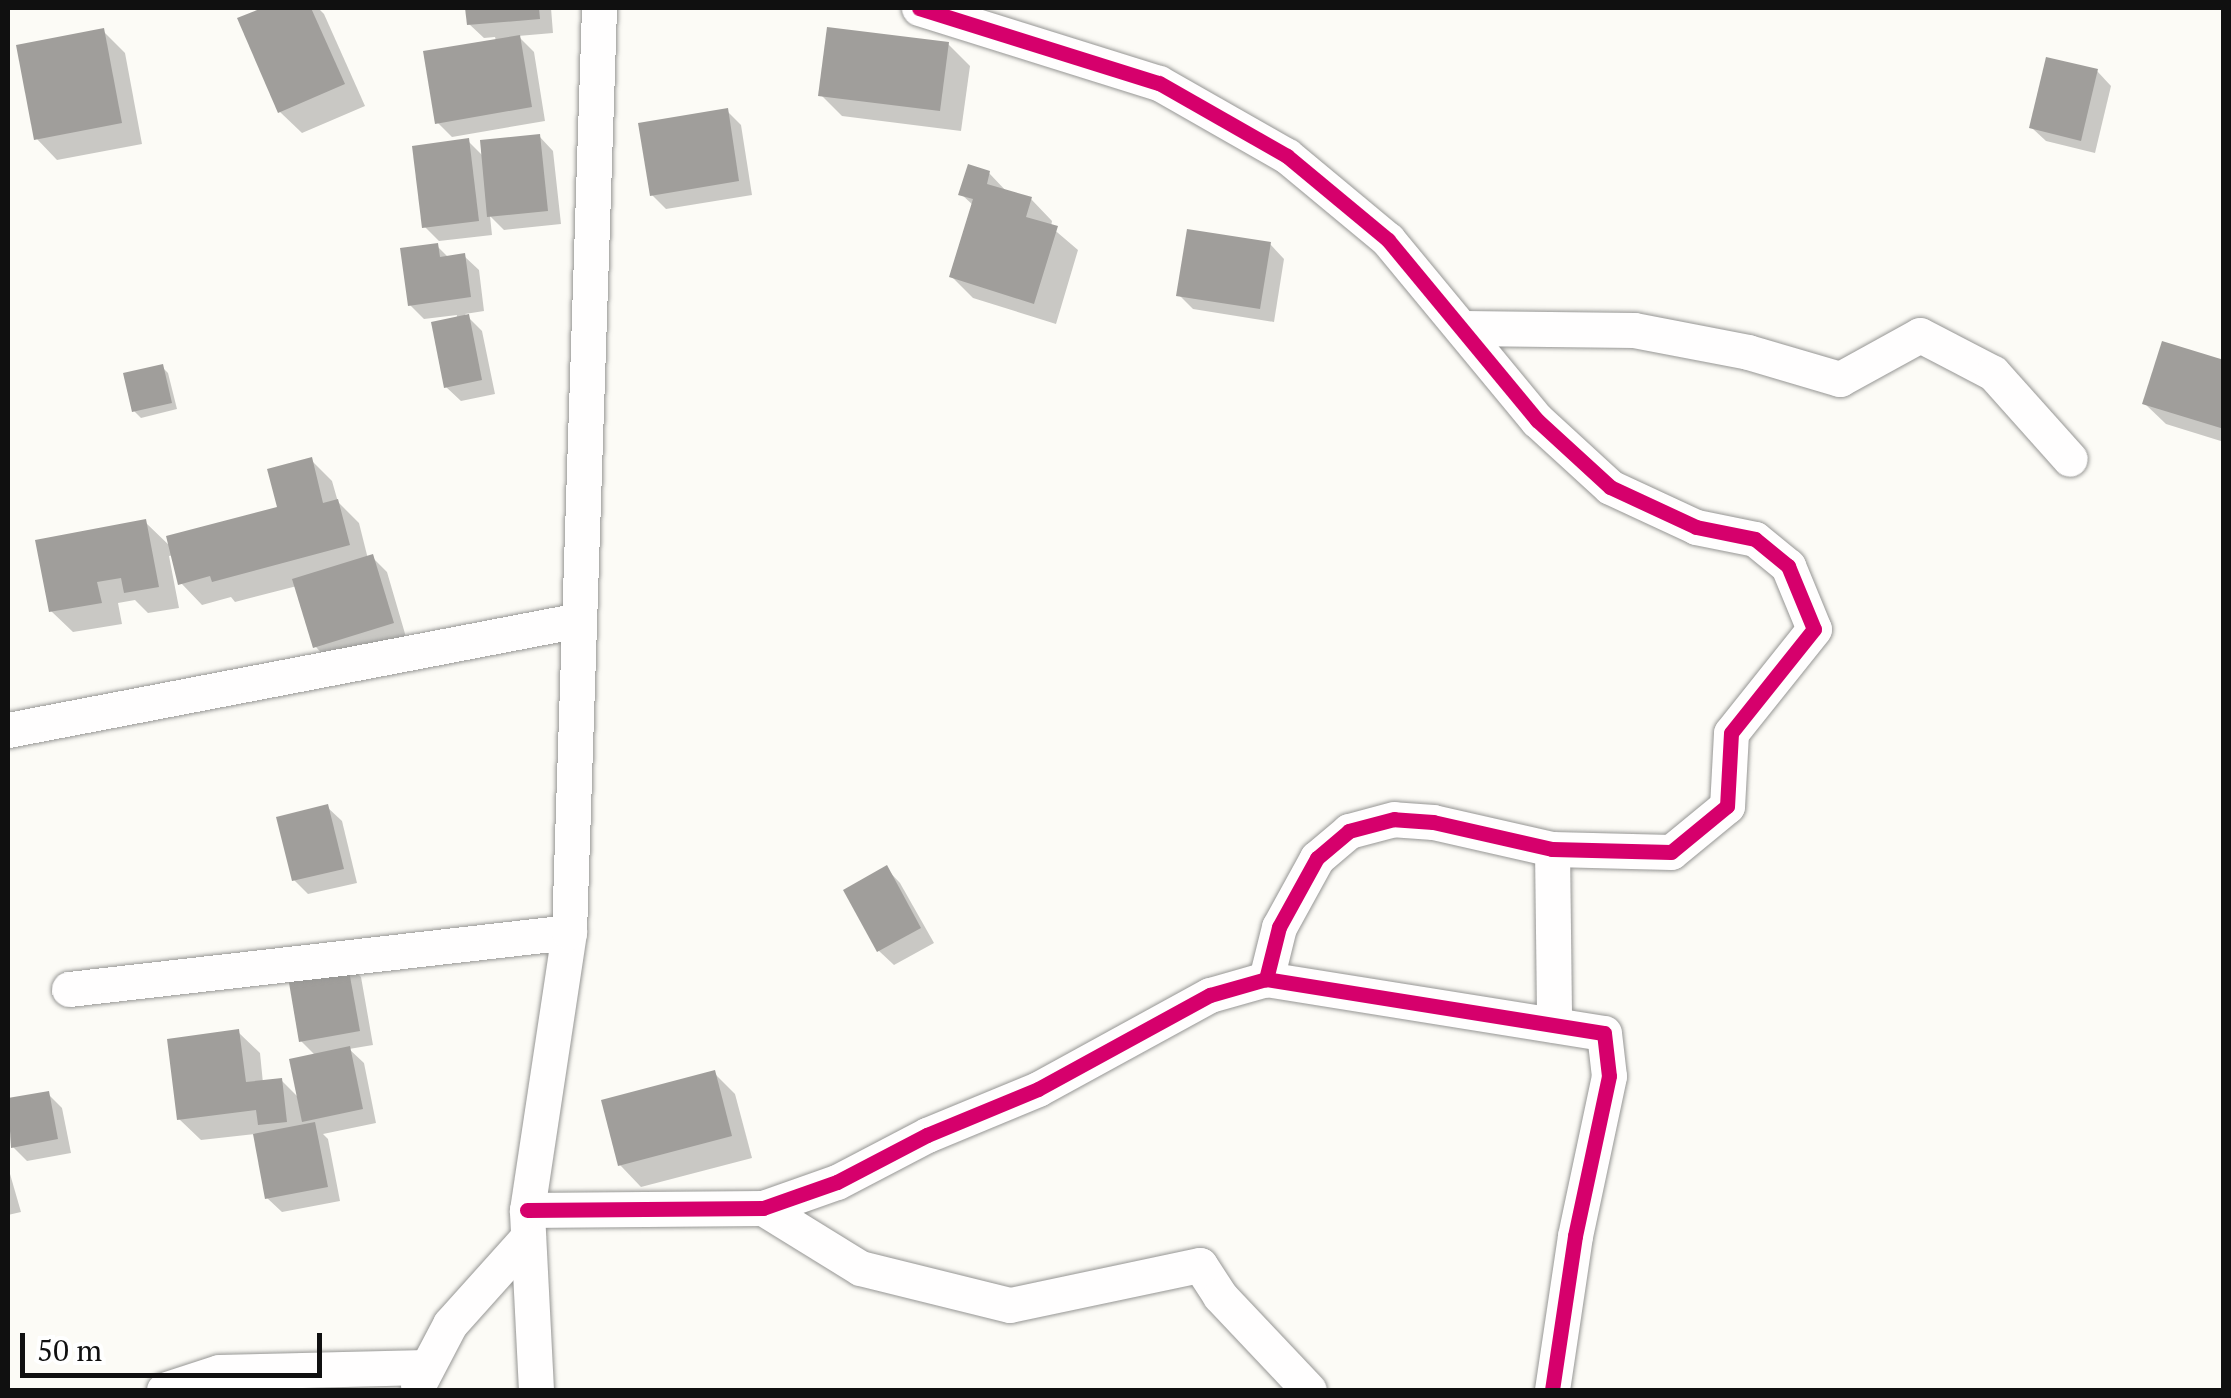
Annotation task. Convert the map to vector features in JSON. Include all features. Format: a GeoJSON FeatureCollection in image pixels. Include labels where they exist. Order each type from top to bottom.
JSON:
{"type":"FeatureCollection","features":[{"type":"Feature","properties":{"kind":"street"},"geometry":{"type":"LineString","coordinates":[[536,1390],[528,1223],[569,932],[599,8]]}},
{"type":"Feature","properties":{"kind":"street"},"geometry":{"type":"LineString","coordinates":[[919,8],[1160,83],[1287,156],[1388,240],[1536,420],[1610,487],[1696,527],[1755,539],[1788,566],[1814,629],[1731,733],[1727,806],[1670,852],[1552,849],[1433,822],[1394,819],[1350,831],[1317,858],[1279,927],[1266,980]]}},
{"type":"Feature","properties":{"kind":"street"},"geometry":{"type":"LineString","coordinates":[[1464,328],[1634,330],[1748,352],[1840,379],[1920,335],[1992,374],[2070,459]]}},
{"type":"Feature","properties":{"kind":"street"},"geometry":{"type":"LineString","coordinates":[[8,730],[580,620]]}},
{"type":"Feature","properties":{"kind":"street"},"geometry":{"type":"LineString","coordinates":[[1552,849],[1554,1025]]}},
{"type":"Feature","properties":{"kind":"street"},"geometry":{"type":"LineString","coordinates":[[69,989],[569,932]]}},
{"type":"Feature","properties":{"kind":"street"},"geometry":{"type":"LineString","coordinates":[[164,1390],[219,1372],[421,1379],[450,1324],[528,1223],[763,1208],[837,1182],[926,1135],[1038,1089],[1210,994],[1266,980],[1604,1034],[1609,1076],[1575,1236],[1552,1390]]}},
{"type":"Feature","properties":{"kind":"street"},"geometry":{"type":"LineString","coordinates":[[763,1208],[860,1268],[1010,1305],[1200,1265],[1220,1296],[1309,1390]]}},
{"type":"Feature","properties":{"kind":"building"},"geometry":{"type":"Polygon","coordinates":[[[262,8],[311,8],[345,84],[278,113],[237,18],[262,8]]]}},
{"type":"Feature","properties":{"kind":"building"},"geometry":{"type":"Polygon","coordinates":[[[465,8],[539,8],[540,19],[467,25],[465,8]]]}},
{"type":"Feature","properties":{"kind":"building"},"geometry":{"type":"Polygon","coordinates":[[[827,27],[949,42],[940,111],[818,96],[827,27]]]}},
{"type":"Feature","properties":{"kind":"building"},"geometry":{"type":"Polygon","coordinates":[[[104,28],[122,123],[34,140],[16,45],[104,28]]]}},
{"type":"Feature","properties":{"kind":"building"},"geometry":{"type":"Polygon","coordinates":[[[520,35],[532,107],[435,124],[423,51],[520,35]]]}},
{"type":"Feature","properties":{"kind":"building"},"geometry":{"type":"Polygon","coordinates":[[[2046,57],[2098,69],[2081,141],[2029,128],[2046,57]]]}},
{"type":"Feature","properties":{"kind":"building"},"geometry":{"type":"Polygon","coordinates":[[[728,108],[739,181],[650,196],[638,123],[728,108]]]}},
{"type":"Feature","properties":{"kind":"building"},"geometry":{"type":"Polygon","coordinates":[[[540,134],[548,211],[487,217],[480,140],[540,134]]]}},
{"type":"Feature","properties":{"kind":"building"},"geometry":{"type":"Polygon","coordinates":[[[469,138],[479,221],[422,228],[412,146],[469,138]]]}},
{"type":"Feature","properties":{"kind":"building"},"geometry":{"type":"Polygon","coordinates":[[[968,164],[990,171],[987,184],[1032,197],[1026,217],[1058,226],[1034,304],[949,277],[973,199],[958,195],[968,164]]]}},
{"type":"Feature","properties":{"kind":"building"},"geometry":{"type":"Polygon","coordinates":[[[1187,229],[1271,242],[1260,309],[1176,296],[1187,229]]]}},
{"type":"Feature","properties":{"kind":"building"},"geometry":{"type":"Polygon","coordinates":[[[438,243],[440,257],[465,253],[471,297],[408,306],[400,248],[438,243]]]}},
{"type":"Feature","properties":{"kind":"building"},"geometry":{"type":"Polygon","coordinates":[[[469,314],[482,380],[444,388],[431,322],[469,314]]]}},
{"type":"Feature","properties":{"kind":"building"},"geometry":{"type":"Polygon","coordinates":[[[2162,341],[2224,360],[2224,429],[2142,404],[2162,341]]]}},
{"type":"Feature","properties":{"kind":"building"},"geometry":{"type":"Polygon","coordinates":[[[163,364],[172,403],[132,412],[123,373],[163,364]]]}},
{"type":"Feature","properties":{"kind":"building"},"geometry":{"type":"Polygon","coordinates":[[[312,457],[323,503],[338,499],[350,545],[212,582],[210,576],[178,585],[166,536],[277,507],[267,469],[312,457]]]}},
{"type":"Feature","properties":{"kind":"building"},"geometry":{"type":"Polygon","coordinates":[[[146,519],[159,587],[124,593],[121,578],[97,582],[102,603],[49,612],[35,540],[146,519]]]}},
{"type":"Feature","properties":{"kind":"building"},"geometry":{"type":"Polygon","coordinates":[[[373,554],[394,623],[313,648],[292,579],[373,554]]]}},
{"type":"Feature","properties":{"kind":"building"},"geometry":{"type":"Polygon","coordinates":[[[328,804],[344,869],[292,881],[276,817],[328,804]]]}},
{"type":"Feature","properties":{"kind":"building"},"geometry":{"type":"Polygon","coordinates":[[[887,865],[921,928],[877,952],[843,890],[887,865]]]}},
{"type":"Feature","properties":{"kind":"building"},"geometry":{"type":"Polygon","coordinates":[[[347,960],[360,1031],[299,1042],[287,971],[347,960]]]}},
{"type":"Feature","properties":{"kind":"building"},"geometry":{"type":"Polygon","coordinates":[[[239,1029],[246,1082],[282,1078],[287,1122],[258,1125],[256,1110],[177,1120],[167,1039],[239,1029]]]}},
{"type":"Feature","properties":{"kind":"building"},"geometry":{"type":"Polygon","coordinates":[[[350,1046],[363,1109],[302,1122],[289,1059],[350,1046]]]}},
{"type":"Feature","properties":{"kind":"building"},"geometry":{"type":"Polygon","coordinates":[[[715,1070],[732,1136],[618,1166],[601,1100],[715,1070]]]}},
{"type":"Feature","properties":{"kind":"building"},"geometry":{"type":"Polygon","coordinates":[[[49,1091],[58,1139],[11,1148],[8,1098],[49,1091]]]}},
{"type":"Feature","properties":{"kind":"building"},"geometry":{"type":"Polygon","coordinates":[[[315,1122],[328,1187],[265,1199],[253,1134],[315,1122]]]}},
{"type":"Feature","properties":{"kind":"cycle path"},"geometry":{"type":"LineString","coordinates":[[919,8],[1159,83],[1287,156],[1388,240],[1537,420],[1610,487],[1696,527],[1755,539],[1788,566],[1814,629],[1731,733],[1727,806],[1671,852],[1552,849],[1433,822],[1394,819],[1349,831],[1317,858],[1279,927],[1266,979]]}},
{"type":"Feature","properties":{"kind":"cycle path"},"geometry":{"type":"LineString","coordinates":[[527,1210],[763,1208],[837,1182],[927,1135],[1038,1089],[1210,995],[1266,979],[1604,1033],[1609,1076],[1575,1236],[1552,1390]]}}]}
